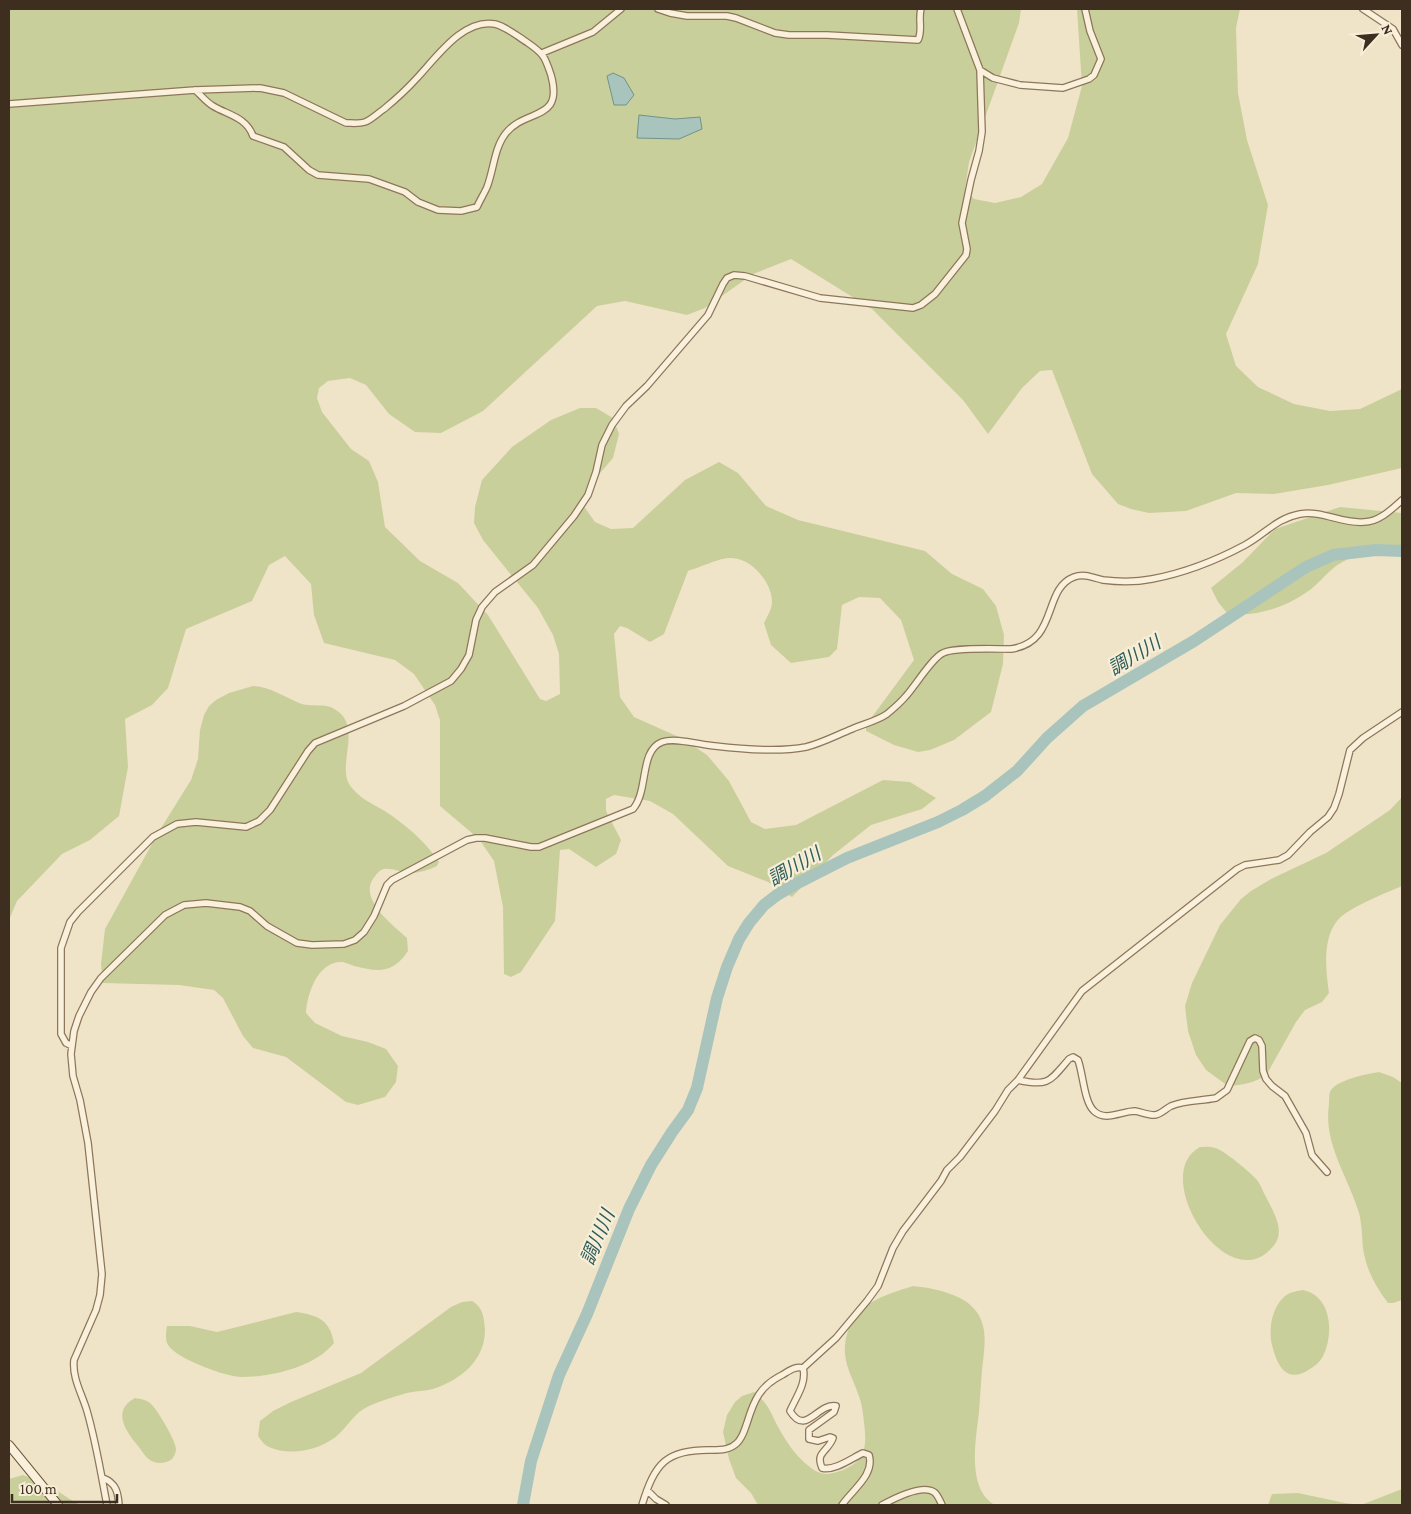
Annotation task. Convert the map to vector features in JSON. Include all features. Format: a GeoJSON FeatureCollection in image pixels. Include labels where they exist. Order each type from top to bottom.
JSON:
{"type":"FeatureCollection","features":[{"type":"Feature","properties":{"kind":"main road"},"geometry":{"type":"LineString","coordinates":[[9,1445],[58,1505]]}},
{"type":"Feature","properties":{"kind":"street"},"geometry":{"type":"LineString","coordinates":[[542,53],[593,32],[621,9]]}},
{"type":"Feature","properties":{"kind":"street"},"geometry":{"type":"LineString","coordinates":[[658,9],[687,16],[727,16],[789,36],[826,35],[901,40],[918,40],[920,35],[919,21],[921,9]]}},
{"type":"Feature","properties":{"kind":"street"},"geometry":{"type":"LineString","coordinates":[[72,1046],[66,1043],[61,1034],[61,948],[70,922],[78,912],[163,830],[178,824],[187,823],[246,827],[259,821],[270,810],[315,743],[404,706],[451,681],[461,670],[469,655],[476,620],[482,607],[495,592],[533,565],[574,516],[588,495],[596,472],[602,445],[612,425],[626,406],[647,386],[708,315],[727,278],[734,275],[745,276],[820,298],[895,307],[913,308],[935,294],[966,255],[967,249],[962,223],[982,132],[980,70],[958,12],[951,9]]}},
{"type":"Feature","properties":{"kind":"street"},"geometry":{"type":"LineString","coordinates":[[980,70],[994,78],[1020,85],[1063,88],[1089,79],[1094,75],[1101,59],[1090,31],[1085,9]]}},
{"type":"Feature","properties":{"kind":"street"},"geometry":{"type":"LineString","coordinates":[[1363,9],[1399,33],[1402,45]]}},
{"type":"Feature","properties":{"kind":"street"},"geometry":{"type":"LineString","coordinates":[[9,104],[195,90],[260,88],[284,93],[346,123],[366,122],[416,80],[445,46],[468,28],[490,23],[504,27],[542,53],[552,82],[554,95],[552,102],[544,110],[517,123],[506,133],[494,161],[488,186],[477,207],[461,211],[438,210],[418,202],[404,192],[369,179],[318,175],[309,170],[284,147],[253,136],[251,130],[240,118],[212,106],[195,90]]}},
{"type":"Feature","properties":{"kind":"street"},"geometry":{"type":"LineString","coordinates":[[107,1505],[103,1478],[89,1419],[73,1368],[74,1360],[96,1310],[102,1274],[88,1143],[80,1100],[73,1076],[71,1054],[79,1016],[91,992],[101,978],[165,915],[184,905],[206,903],[240,907],[250,911],[267,926],[297,943],[312,946],[344,944],[355,940],[364,932],[374,916],[386,885],[468,840],[485,838],[539,847],[633,808],[639,802],[642,793],[649,756],[654,747],[663,742],[674,741],[747,748],[788,749],[806,747],[887,714],[905,697],[941,653],[950,650],[1020,648],[1030,643],[1039,635],[1063,583],[1074,577],[1084,575],[1103,580],[1132,581],[1152,579],[1184,571],[1222,556],[1246,544],[1282,519],[1302,514],[1322,514],[1364,522],[1374,520],[1402,500]]}},
{"type":"Feature","properties":{"kind":"street"},"geometry":{"type":"LineString","coordinates":[[803,1368],[836,1338],[867,1301],[878,1286],[893,1248],[903,1232],[947,1170],[960,1157],[995,1111],[1008,1090],[1018,1080],[1066,1012],[1090,984],[1129,956],[1237,869],[1245,865],[1278,860],[1288,855],[1310,832],[1328,818],[1334,808],[1350,750],[1363,738],[1402,712]]}},
{"type":"Feature","properties":{"kind":"street"},"geometry":{"type":"LineString","coordinates":[[1018,1080],[1042,1084],[1050,1080],[1073,1057],[1078,1060],[1088,1103],[1094,1111],[1108,1116],[1134,1111],[1154,1115],[1160,1114],[1175,1104],[1220,1096],[1227,1090],[1250,1041],[1255,1038],[1259,1040],[1262,1046],[1263,1071],[1266,1079],[1286,1096],[1306,1133],[1312,1155],[1327,1172]]}},
{"type":"Feature","properties":{"kind":"street"},"geometry":{"type":"LineString","coordinates":[[642,1505],[657,1469],[666,1459],[695,1450],[724,1450],[732,1447],[742,1437],[754,1400],[760,1391],[777,1377],[797,1367],[803,1368]]}},
{"type":"Feature","properties":{"kind":"street"},"geometry":{"type":"LineString","coordinates":[[803,1368],[805,1376],[790,1411],[794,1418],[800,1421],[806,1420],[827,1407],[836,1406],[834,1412],[809,1430],[809,1439],[818,1442],[830,1437],[833,1438],[830,1445],[820,1456],[822,1468],[833,1467],[863,1453],[869,1455],[870,1469],[842,1505]]}},
{"type":"Feature","properties":{"kind":"street"},"geometry":{"type":"LineString","coordinates":[[103,1478],[110,1481],[116,1487],[119,1505]]}},
{"type":"Feature","properties":{"kind":"street"},"geometry":{"type":"LineString","coordinates":[[882,1505],[908,1493],[926,1489],[934,1492],[942,1505]]}},
{"type":"Feature","properties":{"kind":"street"},"geometry":{"type":"LineString","coordinates":[[647,1490],[666,1505]]}},
{"type":"Feature","properties":{"kind":"green space"},"geometry":{"type":"Polygon","coordinates":[[[9,9],[1021,9],[1019,23],[969,162],[965,189],[974,199],[995,203],[1021,197],[1042,184],[1068,138],[1082,86],[1077,9],[1240,9],[1236,28],[1238,93],[1247,140],[1268,205],[1258,264],[1226,334],[1236,366],[1258,387],[1294,404],[1330,411],[1360,409],[1402,389],[1402,468],[1328,485],[1274,494],[1236,493],[1186,511],[1149,513],[1131,509],[1118,504],[1092,474],[1052,370],[1040,371],[1022,388],[988,434],[963,400],[872,309],[791,259],[753,274],[705,308],[687,315],[625,301],[597,306],[483,411],[441,433],[415,432],[389,414],[366,385],[350,378],[328,381],[319,388],[317,398],[322,412],[351,449],[369,461],[378,482],[385,527],[420,561],[458,583],[488,615],[540,699],[546,701],[560,694],[559,654],[553,635],[538,608],[483,540],[474,523],[475,507],[482,480],[512,447],[551,420],[580,408],[596,408],[613,418],[619,434],[613,458],[588,487],[583,505],[595,522],[611,529],[633,528],[685,480],[719,462],[738,473],[766,506],[798,520],[925,551],[952,574],[983,589],[996,606],[1004,635],[1003,664],[991,712],[954,740],[930,750],[918,752],[894,745],[866,731],[866,725],[914,660],[901,620],[880,598],[859,597],[842,605],[837,649],[829,657],[791,663],[771,645],[764,623],[771,607],[771,594],[764,579],[752,566],[737,558],[725,558],[688,571],[664,634],[650,642],[627,628],[620,626],[614,634],[620,697],[634,717],[681,738],[707,755],[729,781],[751,822],[765,829],[796,825],[883,780],[910,782],[936,798],[922,809],[871,825],[833,855],[792,897],[768,882],[728,866],[673,814],[650,801],[614,795],[606,799],[606,811],[621,840],[616,854],[596,867],[569,849],[560,850],[555,921],[521,972],[511,977],[504,974],[503,907],[494,861],[479,839],[440,806],[440,720],[435,705],[414,674],[395,660],[324,643],[314,615],[311,584],[285,556],[269,565],[252,601],[186,629],[168,688],[152,705],[125,719],[128,767],[119,816],[90,840],[62,854],[17,901],[9,920],[9,9]]]}},
{"type":"Feature","properties":{"kind":"green space"},"geometry":{"type":"Polygon","coordinates":[[[1340,507],[1402,513],[1402,554],[1376,552],[1359,555],[1336,566],[1311,589],[1289,603],[1258,613],[1227,613],[1218,602],[1211,588],[1243,562],[1275,529],[1340,507]]]}},
{"type":"Feature","properties":{"kind":"green space"},"geometry":{"type":"Polygon","coordinates":[[[253,686],[271,690],[299,703],[327,706],[336,710],[344,718],[348,727],[346,770],[347,780],[352,788],[363,798],[391,815],[406,827],[421,840],[439,862],[437,866],[414,873],[384,869],[373,879],[370,887],[374,904],[387,920],[407,938],[408,951],[397,964],[378,970],[343,962],[334,963],[327,966],[321,972],[309,997],[306,1013],[315,1023],[342,1036],[368,1042],[386,1049],[398,1066],[396,1082],[385,1097],[358,1105],[346,1102],[286,1057],[253,1048],[243,1036],[223,998],[214,990],[179,985],[103,983],[101,964],[105,929],[158,833],[191,780],[198,759],[200,730],[204,715],[209,706],[216,700],[229,693],[253,686]]]}},
{"type":"Feature","properties":{"kind":"green space"},"geometry":{"type":"Polygon","coordinates":[[[1402,797],[1402,886],[1358,906],[1337,921],[1332,929],[1327,946],[1326,966],[1329,993],[1322,1002],[1305,1010],[1296,1022],[1267,1074],[1249,1083],[1228,1086],[1206,1070],[1196,1055],[1188,1031],[1185,1006],[1192,983],[1220,925],[1241,899],[1251,891],[1271,879],[1326,853],[1390,810],[1402,797]]]}},
{"type":"Feature","properties":{"kind":"green space"},"geometry":{"type":"Polygon","coordinates":[[[1379,1072],[1393,1077],[1402,1083],[1402,1300],[1393,1303],[1388,1303],[1375,1284],[1364,1256],[1359,1213],[1333,1146],[1328,1119],[1329,1095],[1333,1088],[1352,1078],[1379,1072]]]}},
{"type":"Feature","properties":{"kind":"green space"},"geometry":{"type":"Polygon","coordinates":[[[1200,1147],[1213,1147],[1225,1153],[1249,1172],[1261,1186],[1275,1214],[1279,1232],[1275,1244],[1257,1258],[1237,1259],[1218,1247],[1201,1229],[1189,1206],[1183,1183],[1186,1162],[1200,1147]]]}},
{"type":"Feature","properties":{"kind":"green space"},"geometry":{"type":"Polygon","coordinates":[[[913,1286],[939,1290],[964,1300],[976,1311],[983,1325],[984,1347],[975,1463],[976,1476],[980,1488],[986,1498],[995,1505],[758,1505],[751,1493],[736,1478],[729,1459],[723,1432],[727,1415],[735,1402],[742,1396],[754,1392],[767,1405],[791,1447],[815,1471],[830,1474],[851,1466],[861,1457],[865,1439],[861,1404],[848,1369],[845,1354],[846,1337],[852,1321],[863,1308],[888,1294],[913,1286]]]}},
{"type":"Feature","properties":{"kind":"green space"},"geometry":{"type":"Polygon","coordinates":[[[1303,1290],[1313,1294],[1325,1308],[1328,1317],[1329,1337],[1319,1362],[1310,1369],[1295,1375],[1289,1374],[1280,1366],[1272,1345],[1271,1325],[1274,1312],[1285,1296],[1303,1290]]]}},
{"type":"Feature","properties":{"kind":"green space"},"geometry":{"type":"Polygon","coordinates":[[[472,1301],[479,1306],[482,1313],[485,1330],[484,1341],[481,1351],[470,1367],[453,1380],[433,1389],[407,1393],[367,1407],[356,1415],[333,1439],[316,1448],[296,1451],[277,1450],[266,1445],[258,1436],[260,1421],[273,1411],[361,1373],[451,1307],[462,1302],[472,1301]]]}},
{"type":"Feature","properties":{"kind":"green space"},"geometry":{"type":"Polygon","coordinates":[[[296,1312],[311,1315],[322,1320],[329,1329],[334,1343],[316,1358],[279,1373],[254,1377],[225,1374],[181,1356],[166,1341],[167,1326],[190,1326],[217,1332],[296,1312]]]}},
{"type":"Feature","properties":{"kind":"green space"},"geometry":{"type":"Polygon","coordinates":[[[135,1398],[150,1403],[166,1426],[176,1449],[172,1459],[159,1463],[149,1459],[125,1428],[122,1415],[124,1409],[135,1398]]]}},
{"type":"Feature","properties":{"kind":"green space"},"geometry":{"type":"Polygon","coordinates":[[[23,1475],[45,1483],[79,1505],[9,1505],[9,1479],[23,1475]]]}},
{"type":"Feature","properties":{"kind":"green space"},"geometry":{"type":"Polygon","coordinates":[[[1402,1489],[1402,1505],[1361,1505],[1402,1489]]]}},
{"type":"Feature","properties":{"kind":"green space"},"geometry":{"type":"Polygon","coordinates":[[[1298,1493],[1361,1505],[1268,1505],[1272,1494],[1298,1493]]]}},
{"type":"Feature","properties":{"kind":"water"},"geometry":{"type":"Polygon","coordinates":[[[613,73],[624,78],[634,95],[626,105],[614,105],[607,76],[613,73]]]}},
{"type":"Feature","properties":{"kind":"water"},"geometry":{"type":"Polygon","coordinates":[[[639,115],[675,119],[700,117],[702,129],[679,139],[637,138],[639,115]]]}},
{"type":"Feature","properties":{"kind":"waterway","name":"調川川"},"geometry":{"type":"LineString","coordinates":[[523,1505],[531,1461],[559,1375],[587,1314],[629,1209],[651,1165],[688,1110],[697,1088],[717,998],[727,967],[739,939],[764,905],[794,885],[847,858],[938,822],[985,796],[1017,771],[1047,738],[1083,706],[1194,641],[1306,567],[1333,555],[1376,550],[1402,551]]}}]}
